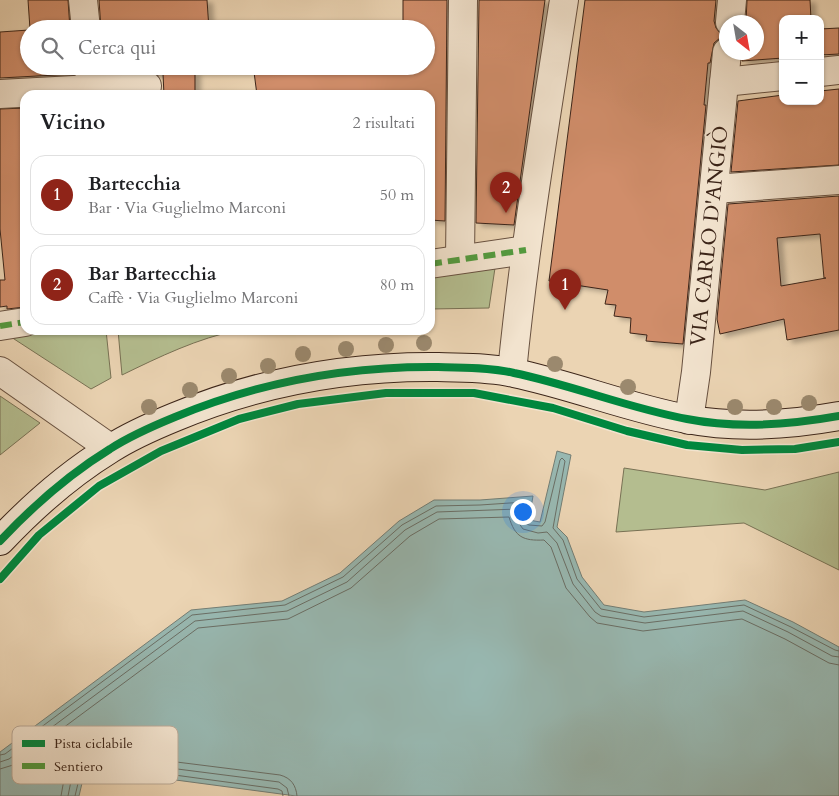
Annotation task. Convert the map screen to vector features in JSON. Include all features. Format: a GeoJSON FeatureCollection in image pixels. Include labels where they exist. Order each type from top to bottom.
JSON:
{"type":"FeatureCollection","features":[{"type":"Feature","properties":{"kind":"street"},"geometry":{"type":"LineString","coordinates":[[83,0],[85,20]]}},
{"type":"Feature","properties":{"kind":"street"},"geometry":{"type":"LineString","coordinates":[[460,259],[463,0]]}},
{"type":"Feature","properties":{"kind":"street"},"geometry":{"type":"LineString","coordinates":[[512,372],[526,250],[564,0]]}},
{"type":"Feature","properties":{"kind":"street"},"geometry":{"type":"LineString","coordinates":[[731,15],[732,0]]}},
{"type":"Feature","properties":{"kind":"street","name":"VIA CARLO D'ANGIÒ"},"geometry":{"type":"LineString","coordinates":[[689,420],[696,372],[726,60]]}},
{"type":"Feature","properties":{"kind":"street"},"geometry":{"type":"LineString","coordinates":[[824,72],[839,70]]}},
{"type":"Feature","properties":{"kind":"street"},"geometry":{"type":"LineString","coordinates":[[724,82],[779,76]]}},
{"type":"Feature","properties":{"kind":"street"},"geometry":{"type":"LineString","coordinates":[[36,90],[91,84],[148,86]]}},
{"type":"Feature","properties":{"kind":"street"},"geometry":{"type":"LineString","coordinates":[[0,94],[20,92]]}},
{"type":"Feature","properties":{"kind":"street"},"geometry":{"type":"LineString","coordinates":[[714,189],[839,180]]}},
{"type":"Feature","properties":{"kind":"street"},"geometry":{"type":"LineString","coordinates":[[435,263],[526,250]]}},
{"type":"Feature","properties":{"kind":"street"},"geometry":{"type":"LineString","coordinates":[[0,326],[20,323]]}},
{"type":"Feature","properties":{"kind":"street"},"geometry":{"type":"LineString","coordinates":[[0,541],[33,508],[110,448],[157,425],[231,396],[312,376],[391,367],[474,368],[512,372],[689,420],[734,425],[774,425],[839,416]]}},
{"type":"Feature","properties":{"kind":"street"},"geometry":{"type":"LineString","coordinates":[[0,372],[110,448]]}},
{"type":"Feature","properties":{"kind":"green space"},"geometry":{"type":"Polygon","coordinates":[[[495,268],[489,308],[435,309],[435,276],[495,268]]]}},
{"type":"Feature","properties":{"kind":"green space"},"geometry":{"type":"Polygon","coordinates":[[[26,335],[107,335],[111,378],[91,389],[11,337],[26,335]]]}},
{"type":"Feature","properties":{"kind":"green space"},"geometry":{"type":"Polygon","coordinates":[[[118,335],[218,335],[164,355],[122,375],[118,335]]]}},
{"type":"Feature","properties":{"kind":"green space"},"geometry":{"type":"Polygon","coordinates":[[[0,396],[40,423],[0,455],[0,396]]]}},
{"type":"Feature","properties":{"kind":"green space"},"geometry":{"type":"Polygon","coordinates":[[[624,468],[765,490],[839,472],[839,570],[744,523],[616,532],[624,468]]]}},
{"type":"Feature","properties":{"kind":"water"},"geometry":{"type":"Polygon","coordinates":[[[557,451],[571,455],[557,527],[567,537],[582,577],[604,605],[644,612],[745,600],[793,622],[839,647],[839,796],[296,796],[178,780],[178,726],[35,726],[191,610],[282,601],[340,573],[399,521],[434,500],[480,500],[533,496],[529,520],[540,522],[557,451]]]}},
{"type":"Feature","properties":{"kind":"water"},"geometry":{"type":"Polygon","coordinates":[[[12,743],[12,784],[82,784],[79,796],[0,796],[0,752],[12,743]]]}},
{"type":"Feature","properties":{"kind":"building"},"geometry":{"type":"Polygon","coordinates":[[[28,0],[68,0],[69,20],[29,20],[28,0]]]}},
{"type":"Feature","properties":{"kind":"building"},"geometry":{"type":"Polygon","coordinates":[[[99,0],[207,0],[208,20],[100,20],[99,0]]]}},
{"type":"Feature","properties":{"kind":"building"},"geometry":{"type":"Polygon","coordinates":[[[403,0],[447,0],[445,221],[435,220],[435,90],[256,90],[254,75],[435,75],[435,20],[403,20],[403,0]]]}},
{"type":"Feature","properties":{"kind":"building"},"geometry":{"type":"Polygon","coordinates":[[[479,0],[545,0],[514,225],[476,223],[479,0]]]}},
{"type":"Feature","properties":{"kind":"building"},"geometry":{"type":"Polygon","coordinates":[[[585,0],[716,0],[714,21],[719,32],[719,39],[714,43],[710,63],[708,63],[704,105],[706,105],[683,344],[646,341],[647,335],[630,333],[631,318],[614,316],[616,305],[605,304],[608,290],[549,281],[585,0]]]}},
{"type":"Feature","properties":{"kind":"building"},"geometry":{"type":"Polygon","coordinates":[[[747,0],[810,0],[811,15],[779,15],[779,58],[764,59],[764,15],[746,15],[747,0]]]}},
{"type":"Feature","properties":{"kind":"building"},"geometry":{"type":"Polygon","coordinates":[[[839,28],[839,54],[824,55],[824,29],[839,28]]]}},
{"type":"Feature","properties":{"kind":"building"},"geometry":{"type":"Polygon","coordinates":[[[20,31],[20,75],[56,75],[0,78],[0,32],[20,31]]]}},
{"type":"Feature","properties":{"kind":"building"},"geometry":{"type":"Polygon","coordinates":[[[163,75],[195,75],[195,90],[164,90],[163,75]]]}},
{"type":"Feature","properties":{"kind":"building"},"geometry":{"type":"Polygon","coordinates":[[[839,89],[839,165],[731,172],[738,101],[779,96],[779,105],[824,105],[824,91],[839,89]]]}},
{"type":"Feature","properties":{"kind":"building"},"geometry":{"type":"Polygon","coordinates":[[[20,108],[20,308],[7,309],[7,306],[0,307],[0,280],[5,280],[0,229],[0,109],[20,108]]]}},
{"type":"Feature","properties":{"kind":"building"},"geometry":{"type":"Polygon","coordinates":[[[839,196],[839,330],[787,340],[784,319],[720,334],[717,319],[728,204],[839,196]],[[820,234],[777,238],[781,286],[826,278],[824,278],[820,234]]]}},
{"type":"Feature","properties":{"kind":"marked path"},"geometry":{"type":"LineString","coordinates":[[435,263],[526,250]]}},
{"type":"Feature","properties":{"kind":"marked path"},"geometry":{"type":"LineString","coordinates":[[0,326],[20,323]]}},
{"type":"Feature","properties":{"kind":"cycle path"},"geometry":{"type":"LineString","coordinates":[[0,541],[39,503],[95,458],[150,428],[239,394],[304,378],[337,373],[404,367],[476,368],[505,371],[643,409],[687,419],[725,424],[782,424],[839,416]]}},
{"type":"Feature","properties":{"kind":"cycle path"},"geometry":{"type":"LineString","coordinates":[[0,579],[39,535],[99,486],[161,451],[239,419],[298,404],[386,393],[474,393],[553,408],[627,431],[687,445],[742,450],[795,449],[839,442]]}},
{"type":"Feature","properties":{"kind":"place","name":"Bar Bartecchia"},"geometry":{"type":"Point","coordinates":[506,213]}},
{"type":"Feature","properties":{"kind":"place","name":"Bartecchia"},"geometry":{"type":"Point","coordinates":[565,310]}}]}
